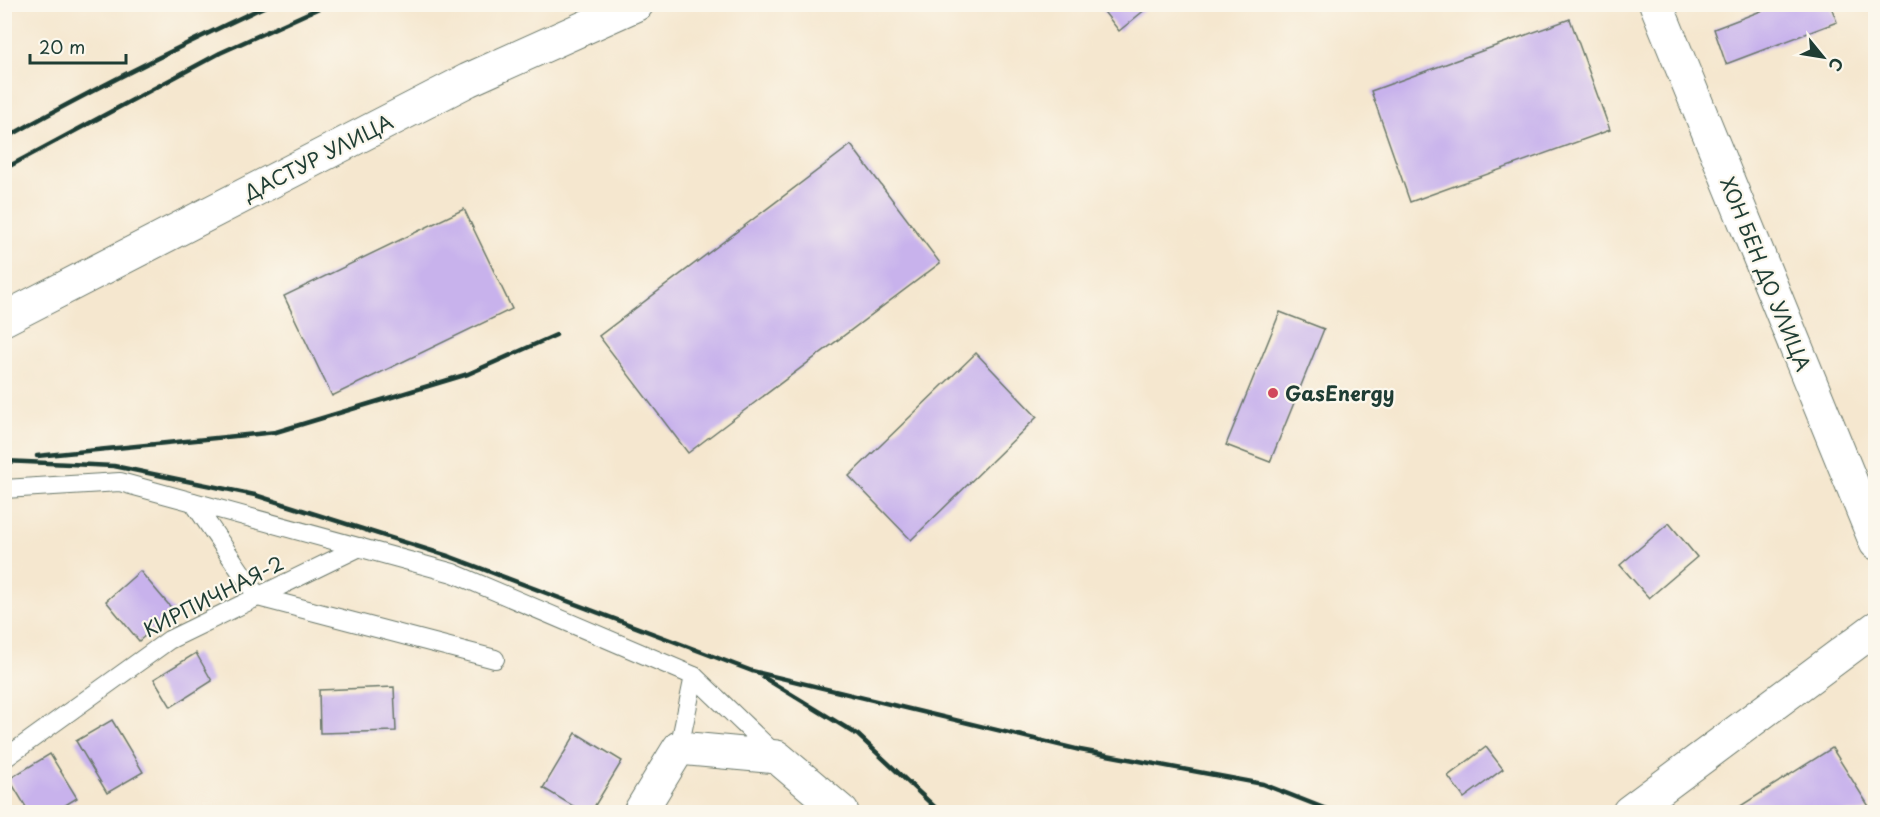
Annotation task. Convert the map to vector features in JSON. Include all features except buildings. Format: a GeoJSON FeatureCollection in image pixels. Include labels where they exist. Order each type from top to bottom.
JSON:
{"type":"FeatureCollection","features":[{"type":"Feature","properties":{"kind":"street","name":"ДАСТУР УЛИЦА"},"geometry":{"type":"LineString","coordinates":[[4,319],[468,80],[637,4]]}},
{"type":"Feature","properties":{"kind":"street","name":"ХОН БЕН ДО УЛИЦА"},"geometry":{"type":"LineString","coordinates":[[1656,4],[1875,543]]}},
{"type":"Feature","properties":{"kind":"street"},"geometry":{"type":"LineString","coordinates":[[1629,813],[1875,628]]}},
{"type":"Feature","properties":{"kind":"street"},"geometry":{"type":"LineString","coordinates":[[640,813],[679,748],[777,757],[836,810]]}},
{"type":"Feature","properties":{"kind":"lane"},"geometry":{"type":"LineString","coordinates":[[4,489],[120,482],[453,573],[694,676],[777,757]]}},
{"type":"Feature","properties":{"kind":"lane"},"geometry":{"type":"LineString","coordinates":[[193,502],[258,597],[495,659]]}},
{"type":"Feature","properties":{"kind":"lane","name":"КИРПИЧНАЯ-2"},"geometry":{"type":"LineString","coordinates":[[4,759],[169,640],[360,548]]}},
{"type":"Feature","properties":{"kind":"lane"},"geometry":{"type":"LineString","coordinates":[[679,748],[694,676]]}},
{"type":"Feature","properties":{"kind":"railway"},"geometry":{"type":"LineString","coordinates":[[4,139],[136,69],[270,4]]}},
{"type":"Feature","properties":{"kind":"railway"},"geometry":{"type":"LineString","coordinates":[[4,169],[220,53],[328,4]]}},
{"type":"Feature","properties":{"kind":"railway"},"geometry":{"type":"LineString","coordinates":[[37,456],[276,432],[468,374],[556,335]]}},
{"type":"Feature","properties":{"kind":"railway"},"geometry":{"type":"LineString","coordinates":[[4,461],[114,466],[255,495],[451,557],[752,671],[1080,750],[1263,784],[1334,812]]}},
{"type":"Feature","properties":{"kind":"railway"},"geometry":{"type":"LineString","coordinates":[[763,677],[858,735],[940,812]]}},
{"type":"Feature","properties":{"kind":"place","name":"GasEnergy"},"geometry":{"type":"Point","coordinates":[1273,393]}}]}
